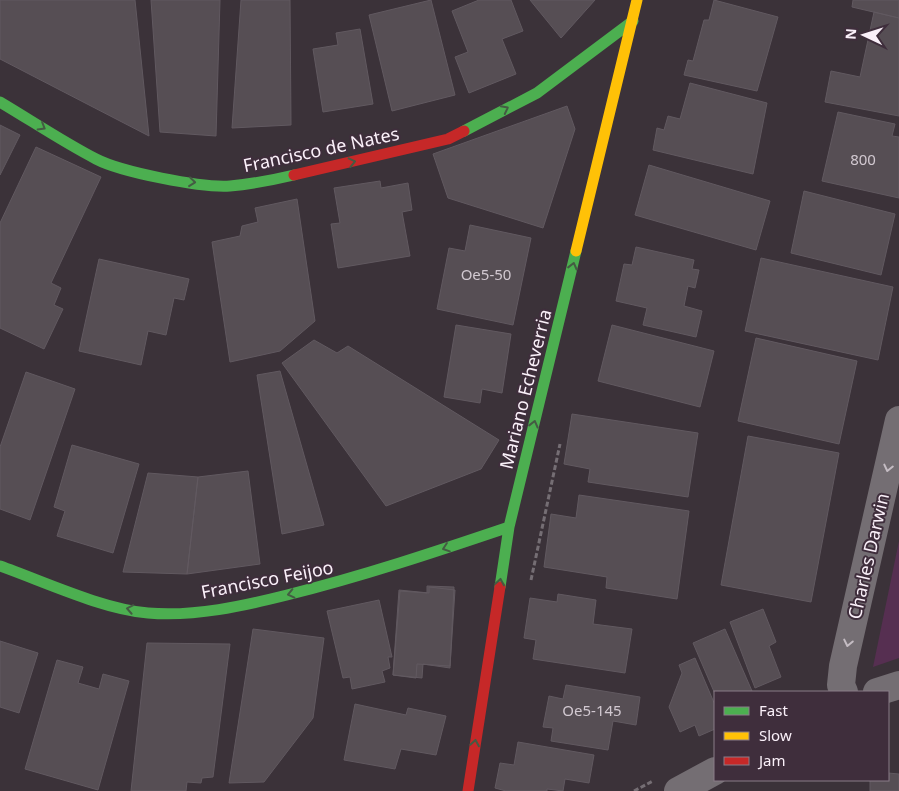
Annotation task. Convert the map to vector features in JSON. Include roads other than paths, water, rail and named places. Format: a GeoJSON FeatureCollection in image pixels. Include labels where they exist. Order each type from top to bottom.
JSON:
{"type":"FeatureCollection","features":[{"type":"Feature","properties":{"kind":"street","name":"Mariano Echeverria"},"geometry":{"type":"LineString","coordinates":[[468,791],[509,527],[638,0]]}},
{"type":"Feature","properties":{"kind":"street","name":"Francisco de Nates"},"geometry":{"type":"LineString","coordinates":[[0,102],[96,159],[118,168],[184,181],[228,186],[271,181],[448,139],[537,93],[633,21]]}},
{"type":"Feature","properties":{"kind":"street","name":"Charles Darwin"},"geometry":{"type":"LineString","coordinates":[[844,691],[841,685],[843,666],[899,420]]}},
{"type":"Feature","properties":{"kind":"street","name":"Francisco Feijoo"},"geometry":{"type":"LineString","coordinates":[[0,566],[112,606],[148,613],[181,613],[241,606],[356,578],[509,527]]}},
{"type":"Feature","properties":{"kind":"street"},"geometry":{"type":"LineString","coordinates":[[880,691],[899,685]]}},
{"type":"Feature","properties":{"kind":"street"},"geometry":{"type":"LineString","coordinates":[[678,791],[714,772]]}}]}
